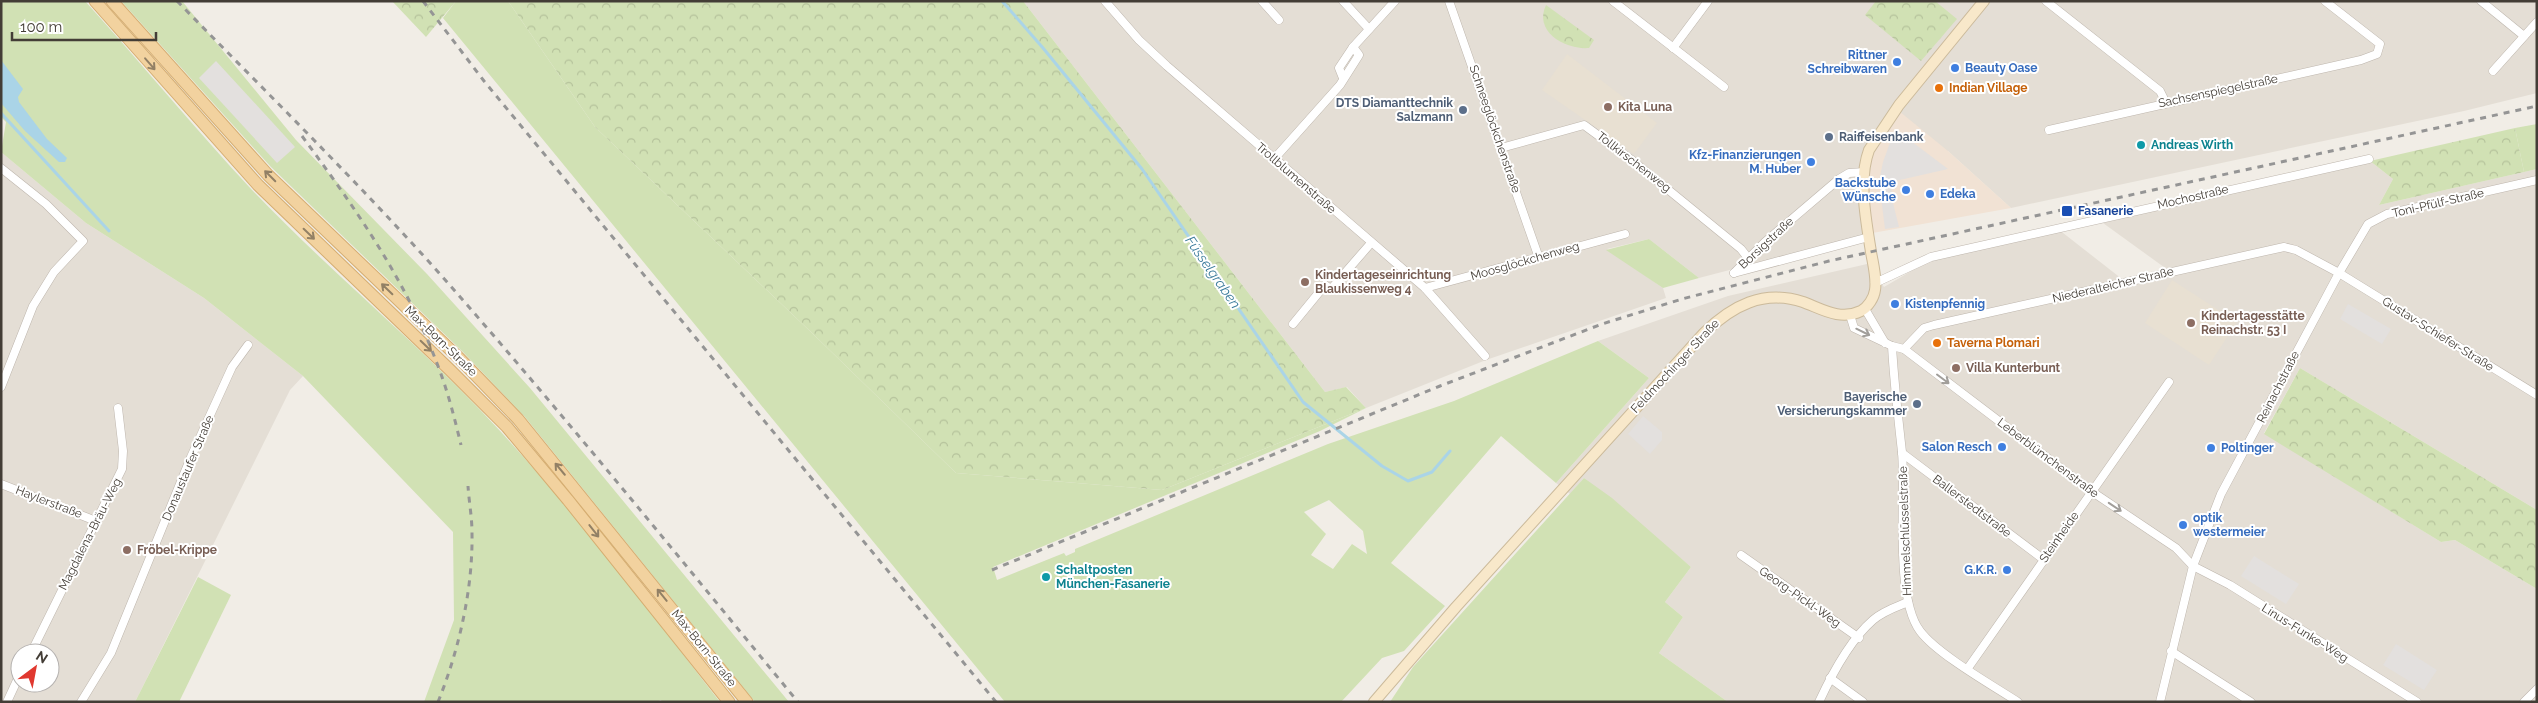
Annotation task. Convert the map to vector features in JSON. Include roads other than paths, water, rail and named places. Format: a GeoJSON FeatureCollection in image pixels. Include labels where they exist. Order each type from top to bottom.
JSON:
{"type":"FeatureCollection","features":[{"type":"Feature","properties":{"kind":"main road","name":"Max-Born-Straße"},"geometry":{"type":"LineString","coordinates":[[94,1],[258,185],[507,427],[568,500],[728,702]]}},
{"type":"Feature","properties":{"kind":"main road","name":"Max-Born-Straße"},"geometry":{"type":"LineString","coordinates":[[112,1],[268,174],[460,359],[518,419],[747,702]]}},
{"type":"Feature","properties":{"kind":"main road"},"geometry":{"type":"LineString","coordinates":[[1850,315],[1865,309],[1874,296],[1875,283],[1864,172],[1866,158],[1878,134],[1984,1]]}},
{"type":"Feature","properties":{"kind":"main road","name":"Feldmochinger Straße"},"geometry":{"type":"LineString","coordinates":[[1374,702],[1456,607],[1704,333],[1722,316],[1741,305],[1760,298],[1782,297],[1834,314],[1850,315]]}},
{"type":"Feature","properties":{"kind":"street","name":"Trollblumenstraße"},"geometry":{"type":"LineString","coordinates":[[1105,1],[1139,40],[1425,288],[1485,356]]}},
{"type":"Feature","properties":{"kind":"street"},"geometry":{"type":"LineString","coordinates":[[1262,1],[1279,20]]}},
{"type":"Feature","properties":{"kind":"street"},"geometry":{"type":"LineString","coordinates":[[1343,1],[1369,29]]}},
{"type":"Feature","properties":{"kind":"street"},"geometry":{"type":"LineString","coordinates":[[1274,159],[1344,78],[1339,68],[1353,47],[1395,1]]}},
{"type":"Feature","properties":{"kind":"street","name":"Schneeglöckchenstraße"},"geometry":{"type":"LineString","coordinates":[[1449,1],[1539,258]]}},
{"type":"Feature","properties":{"kind":"street"},"geometry":{"type":"LineString","coordinates":[[1613,1],[1724,87]]}},
{"type":"Feature","properties":{"kind":"street"},"geometry":{"type":"LineString","coordinates":[[1673,48],[1708,1]]}},
{"type":"Feature","properties":{"kind":"street"},"geometry":{"type":"LineString","coordinates":[[2046,1],[2160,91],[2166,103]]}},
{"type":"Feature","properties":{"kind":"street","name":"Sachsenspiegelstraße"},"geometry":{"type":"LineString","coordinates":[[2049,130],[2361,60],[2377,54],[2380,44],[2325,1]]}},
{"type":"Feature","properties":{"kind":"street"},"geometry":{"type":"LineString","coordinates":[[2481,1],[2524,36]]}},
{"type":"Feature","properties":{"kind":"street"},"geometry":{"type":"LineString","coordinates":[[2493,71],[2537,22]]}},
{"type":"Feature","properties":{"kind":"street","name":"Tollkirschenweg"},"geometry":{"type":"LineString","coordinates":[[1501,148],[1584,125],[1692,208],[1741,249],[1748,258]]}},
{"type":"Feature","properties":{"kind":"street","name":"Mochostraße"},"geometry":{"type":"LineString","coordinates":[[1875,283],[1931,257],[2370,159]]}},
{"type":"Feature","properties":{"kind":"street"},"geometry":{"type":"LineString","coordinates":[[1,168],[46,204],[83,241],[54,272],[33,306],[1,387]]}},
{"type":"Feature","properties":{"kind":"street","name":"Borsigstraße"},"geometry":{"type":"LineString","coordinates":[[1864,172],[1849,173],[1839,179],[1748,258],[1734,273],[1869,237]]}},
{"type":"Feature","properties":{"kind":"street","name":"Toni-Pfülf-Straße"},"geometry":{"type":"LineString","coordinates":[[2338,273],[2368,224],[2386,214],[2537,180]]}},
{"type":"Feature","properties":{"kind":"street","name":"Moosglöckchenweg"},"geometry":{"type":"LineString","coordinates":[[1425,288],[1626,234]]}},
{"type":"Feature","properties":{"kind":"street"},"geometry":{"type":"LineString","coordinates":[[1294,324],[1325,285],[1331,289],[1371,243]]}},
{"type":"Feature","properties":{"kind":"street","name":"Niederalteicher Straße"},"geometry":{"type":"LineString","coordinates":[[1904,349],[1924,328],[1934,325],[2284,247],[2296,250],[2338,273]]}},
{"type":"Feature","properties":{"kind":"street","name":"Gustav-Schiefer-Straße"},"geometry":{"type":"LineString","coordinates":[[2338,273],[2537,395]]}},
{"type":"Feature","properties":{"kind":"street","name":"Reinachstraße"},"geometry":{"type":"LineString","coordinates":[[2160,702],[2193,566],[2221,494],[2338,273]]}},
{"type":"Feature","properties":{"kind":"street"},"geometry":{"type":"LineString","coordinates":[[1865,309],[1888,344]]}},
{"type":"Feature","properties":{"kind":"street"},"geometry":{"type":"LineString","coordinates":[[1850,315],[1854,328],[1888,344],[1904,349]]}},
{"type":"Feature","properties":{"kind":"street","name":"Himmelschlüsselstraße"},"geometry":{"type":"LineString","coordinates":[[1888,344],[1902,453],[1908,602],[1912,618],[1920,632],[1936,648],[2018,702]]}},
{"type":"Feature","properties":{"kind":"street","name":"Donaustaufer Straße"},"geometry":{"type":"LineString","coordinates":[[81,702],[98,679],[111,652],[191,457],[232,367],[248,345]]}},
{"type":"Feature","properties":{"kind":"street","name":"Leberblümchenstraße"},"geometry":{"type":"LineString","coordinates":[[1904,349],[2091,491],[2176,548],[2193,566]]}},
{"type":"Feature","properties":{"kind":"street","name":"Steinheide"},"geometry":{"type":"LineString","coordinates":[[1968,668],[2168,382]]}},
{"type":"Feature","properties":{"kind":"street","name":"Magdalena-Bräu-Weg"},"geometry":{"type":"LineString","coordinates":[[35,643],[122,469],[123,451],[118,408]]}},
{"type":"Feature","properties":{"kind":"street","name":"Ballerstedtstraße"},"geometry":{"type":"LineString","coordinates":[[1902,453],[2043,559]]}},
{"type":"Feature","properties":{"kind":"street","name":"Haylerstraße"},"geometry":{"type":"LineString","coordinates":[[1,484],[96,521]]}},
{"type":"Feature","properties":{"kind":"street","name":"Georg-Pickl-Weg"},"geometry":{"type":"LineString","coordinates":[[1740,555],[1859,638]]}},
{"type":"Feature","properties":{"kind":"street","name":"Linus-Funke-Weg"},"geometry":{"type":"LineString","coordinates":[[2193,566],[2230,585],[2405,699],[2417,702]]}},
{"type":"Feature","properties":{"kind":"street"},"geometry":{"type":"LineString","coordinates":[[1820,702],[1830,678],[1872,621],[1882,614],[1908,602]]}},
{"type":"Feature","properties":{"kind":"street"},"geometry":{"type":"LineString","coordinates":[[2171,651],[2251,702]]}},
{"type":"Feature","properties":{"kind":"street"},"geometry":{"type":"LineString","coordinates":[[1830,678],[1863,702]]}},
{"type":"Feature","properties":{"kind":"street"},"geometry":{"type":"LineString","coordinates":[[2524,702],[2537,689]]}},
{"type":"Feature","properties":{"kind":"water"},"geometry":{"type":"Polygon","coordinates":[[[1,60],[23,89],[18,97],[19,102],[47,139],[67,158],[65,162],[59,162],[25,131],[1,103],[1,60]]]}},
{"type":"Feature","properties":{"kind":"waterway","name":"Füsselgraben"},"geometry":{"type":"LineString","coordinates":[[1002,1],[1142,169],[1303,402],[1382,466],[1408,481],[1432,472],[1450,451]]}},
{"type":"Feature","properties":{"kind":"waterway"},"geometry":{"type":"LineString","coordinates":[[1,113],[109,231]]}},
{"type":"Feature","properties":{"kind":"railway"},"geometry":{"type":"LineString","coordinates":[[177,1],[348,175],[448,283],[581,439],[798,702]]}},
{"type":"Feature","properties":{"kind":"railway"},"geometry":{"type":"LineString","coordinates":[[423,1],[484,81],[996,702]]}},
{"type":"Feature","properties":{"kind":"railway"},"geometry":{"type":"LineString","coordinates":[[992,570],[1440,386],[1602,324],[1682,299],[1829,261],[2537,106]]}},
{"type":"Feature","properties":{"kind":"railway"},"geometry":{"type":"LineString","coordinates":[[302,136],[359,216],[410,301],[440,371],[461,445]]}},
{"type":"Feature","properties":{"kind":"railway"},"geometry":{"type":"LineString","coordinates":[[438,702],[458,640],[470,576],[472,521],[468,486]]}},
{"type":"Feature","properties":{"kind":"place","name":"Rittner Schreibwaren"},"geometry":{"type":"Point","coordinates":[1897,62]}},
{"type":"Feature","properties":{"kind":"place","name":"Beauty Oase"},"geometry":{"type":"Point","coordinates":[1955,68]}},
{"type":"Feature","properties":{"kind":"place","name":"Indian Village"},"geometry":{"type":"Point","coordinates":[1939,88]}},
{"type":"Feature","properties":{"kind":"place","name":"Kita Luna"},"geometry":{"type":"Point","coordinates":[1608,107]}},
{"type":"Feature","properties":{"kind":"place","name":"DTS Diamanttechnik Salzmann"},"geometry":{"type":"Point","coordinates":[1463,110]}},
{"type":"Feature","properties":{"kind":"place","name":"Raiffeisenbank"},"geometry":{"type":"Point","coordinates":[1829,137]}},
{"type":"Feature","properties":{"kind":"place","name":"Andreas Wirth"},"geometry":{"type":"Point","coordinates":[2141,145]}},
{"type":"Feature","properties":{"kind":"place","name":"Kfz-Finanzierungen M. Huber"},"geometry":{"type":"Point","coordinates":[1811,162]}},
{"type":"Feature","properties":{"kind":"place","name":"Backstube Wünsche"},"geometry":{"type":"Point","coordinates":[1906,190]}},
{"type":"Feature","properties":{"kind":"place","name":"Edeka"},"geometry":{"type":"Point","coordinates":[1930,194]}},
{"type":"Feature","properties":{"kind":"place","name":"Fasanerie"},"geometry":{"type":"Point","coordinates":[2067,211]}},
{"type":"Feature","properties":{"kind":"place","name":"Kindertageseinrichtung Blaukissenweg 4"},"geometry":{"type":"Point","coordinates":[1305,282]}},
{"type":"Feature","properties":{"kind":"place","name":"Kistenpfennig"},"geometry":{"type":"Point","coordinates":[1895,304]}},
{"type":"Feature","properties":{"kind":"place","name":"Kindertagesstätte Reinachstr. 53 I"},"geometry":{"type":"Point","coordinates":[2191,323]}},
{"type":"Feature","properties":{"kind":"place","name":"Taverna Plomari"},"geometry":{"type":"Point","coordinates":[1937,343]}},
{"type":"Feature","properties":{"kind":"place","name":"Villa Kunterbunt"},"geometry":{"type":"Point","coordinates":[1956,368]}},
{"type":"Feature","properties":{"kind":"place","name":"Bayerische Versicherungskammer"},"geometry":{"type":"Point","coordinates":[1917,404]}},
{"type":"Feature","properties":{"kind":"place","name":"Salon Resch"},"geometry":{"type":"Point","coordinates":[2002,447]}},
{"type":"Feature","properties":{"kind":"place","name":"Poltinger"},"geometry":{"type":"Point","coordinates":[2211,448]}},
{"type":"Feature","properties":{"kind":"place","name":"optik westermeier"},"geometry":{"type":"Point","coordinates":[2183,525]}},
{"type":"Feature","properties":{"kind":"place","name":"Fröbel-Krippe"},"geometry":{"type":"Point","coordinates":[127,550]}},
{"type":"Feature","properties":{"kind":"place","name":"G.K.R."},"geometry":{"type":"Point","coordinates":[2007,570]}},
{"type":"Feature","properties":{"kind":"place","name":"Schaltposten München-Fasanerie"},"geometry":{"type":"Point","coordinates":[1046,577]}}]}
